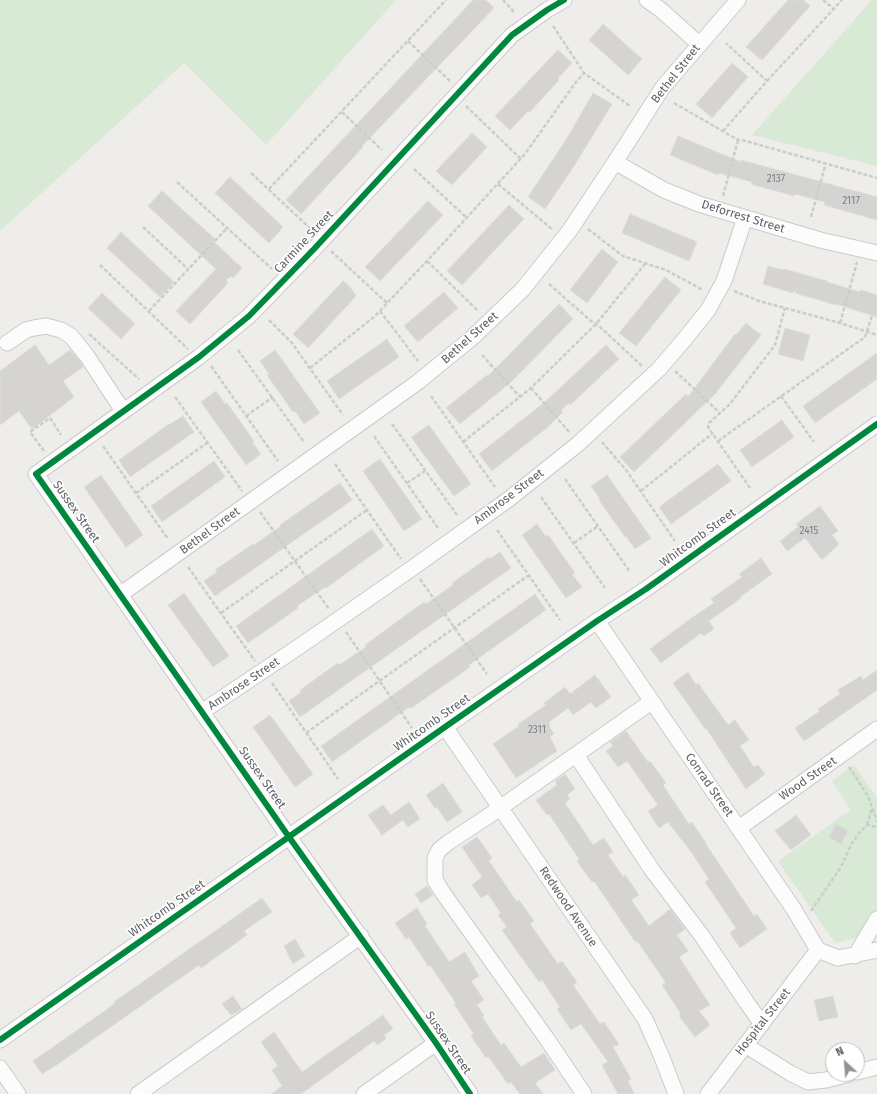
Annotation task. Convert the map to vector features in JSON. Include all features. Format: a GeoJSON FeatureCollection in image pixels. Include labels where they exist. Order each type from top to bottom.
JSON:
{"type":"FeatureCollection","features":[{"type":"Feature","properties":{"kind":"street","name":"Carmine Street"},"geometry":{"type":"LineString","coordinates":[[36,474],[204,353],[249,316],[314,249],[512,35],[564,0]]}},
{"type":"Feature","properties":{"kind":"street"},"geometry":{"type":"LineString","coordinates":[[647,0],[661,10],[699,44]]}},
{"type":"Feature","properties":{"kind":"street","name":"Bethel Street"},"geometry":{"type":"LineString","coordinates":[[121,594],[418,382],[473,337],[528,283],[570,230],[616,162],[663,87],[738,0]]}},
{"type":"Feature","properties":{"kind":"street","name":"Deforrest Street"},"geometry":{"type":"LineString","coordinates":[[616,162],[664,190],[698,204],[820,240],[877,253]]}},
{"type":"Feature","properties":{"kind":"street","name":"Ambrose Street"},"geometry":{"type":"LineString","coordinates":[[203,711],[307,642],[424,560],[509,499],[578,444],[659,369],[708,310],[724,281],[745,218]]}},
{"type":"Feature","properties":{"kind":"street"},"geometry":{"type":"LineString","coordinates":[[7,342],[26,330],[46,326],[61,330],[72,336],[123,411]]}},
{"type":"Feature","properties":{"kind":"street","name":"Whitcomb Street"},"geometry":{"type":"LineString","coordinates":[[0,1040],[445,727],[597,621],[646,589],[877,424]]}},
{"type":"Feature","properties":{"kind":"street","name":"Sussex Street"},"geometry":{"type":"LineString","coordinates":[[36,474],[203,711],[289,837],[436,1043],[470,1094]]}},
{"type":"Feature","properties":{"kind":"street","name":"Conrad Street"},"geometry":{"type":"LineString","coordinates":[[597,621],[793,908],[818,950]]}},
{"type":"Feature","properties":{"kind":"street"},"geometry":{"type":"LineString","coordinates":[[584,1094],[547,1039],[443,893],[435,880],[435,858],[439,850],[651,702]]}},
{"type":"Feature","properties":{"kind":"street","name":"Redwood Avenue"},"geometry":{"type":"LineString","coordinates":[[445,727],[645,1020],[661,1055],[676,1094]]}},
{"type":"Feature","properties":{"kind":"street","name":"Wood Street"},"geometry":{"type":"LineString","coordinates":[[739,828],[877,729]]}},
{"type":"Feature","properties":{"kind":"street"},"geometry":{"type":"LineString","coordinates":[[576,755],[652,870],[702,936],[762,1024]]}},
{"type":"Feature","properties":{"kind":"street"},"geometry":{"type":"LineString","coordinates":[[855,956],[877,919]]}},
{"type":"Feature","properties":{"kind":"street"},"geometry":{"type":"LineString","coordinates":[[138,1094],[361,936]]}},
{"type":"Feature","properties":{"kind":"street"},"geometry":{"type":"LineString","coordinates":[[818,950],[838,958],[855,956],[877,950]]}},
{"type":"Feature","properties":{"kind":"street","name":"Hospital Street"},"geometry":{"type":"LineString","coordinates":[[708,1094],[818,950]]}},
{"type":"Feature","properties":{"kind":"street"},"geometry":{"type":"LineString","coordinates":[[364,1094],[436,1043]]}},
{"type":"Feature","properties":{"kind":"street"},"geometry":{"type":"LineString","coordinates":[[746,1045],[790,1073],[808,1082],[825,1080]]}},
{"type":"Feature","properties":{"kind":"street"},"geometry":{"type":"LineString","coordinates":[[865,1070],[877,1067]]}},
{"type":"Feature","properties":{"kind":"street"},"geometry":{"type":"LineString","coordinates":[[0,1068],[18,1094]]}},
{"type":"Feature","properties":{"kind":"path"},"geometry":{"type":"LineString","coordinates":[[269,189],[446,0]]}},
{"type":"Feature","properties":{"kind":"path"},"geometry":{"type":"LineString","coordinates":[[504,0],[514,12]]}},
{"type":"Feature","properties":{"kind":"path"},"geometry":{"type":"LineString","coordinates":[[823,0],[834,9]]}},
{"type":"Feature","properties":{"kind":"path"},"geometry":{"type":"LineString","coordinates":[[722,131],[842,0]]}},
{"type":"Feature","properties":{"kind":"path"},"geometry":{"type":"LineString","coordinates":[[553,26],[584,73],[630,106]]}},
{"type":"Feature","properties":{"kind":"path"},"geometry":{"type":"LineString","coordinates":[[408,41],[452,82]]}},
{"type":"Feature","properties":{"kind":"path"},"geometry":{"type":"LineString","coordinates":[[726,42],[767,81]]}},
{"type":"Feature","properties":{"kind":"path"},"geometry":{"type":"LineString","coordinates":[[310,368],[374,317],[467,218],[521,159],[584,73]]}},
{"type":"Feature","properties":{"kind":"path"},"geometry":{"type":"LineString","coordinates":[[674,103],[738,140],[877,178]]}},
{"type":"Feature","properties":{"kind":"path"},"geometry":{"type":"LineString","coordinates":[[466,106],[521,159]]}},
{"type":"Feature","properties":{"kind":"path"},"geometry":{"type":"LineString","coordinates":[[342,112],[382,150]]}},
{"type":"Feature","properties":{"kind":"path"},"geometry":{"type":"LineString","coordinates":[[722,198],[738,140]]}},
{"type":"Feature","properties":{"kind":"path"},"geometry":{"type":"LineString","coordinates":[[811,217],[826,163]]}},
{"type":"Feature","properties":{"kind":"path"},"geometry":{"type":"LineString","coordinates":[[414,169],[467,218]]}},
{"type":"Feature","properties":{"kind":"path"},"geometry":{"type":"LineString","coordinates":[[251,173],[313,231]]}},
{"type":"Feature","properties":{"kind":"path"},"geometry":{"type":"LineString","coordinates":[[177,182],[272,269]]}},
{"type":"Feature","properties":{"kind":"path"},"geometry":{"type":"LineString","coordinates":[[498,184],[554,231]]}},
{"type":"Feature","properties":{"kind":"path"},"geometry":{"type":"LineString","coordinates":[[143,227],[188,269]]}},
{"type":"Feature","properties":{"kind":"path"},"geometry":{"type":"LineString","coordinates":[[149,311],[227,228]]}},
{"type":"Feature","properties":{"kind":"path"},"geometry":{"type":"LineString","coordinates":[[588,229],[623,256],[666,270],[704,290]]}},
{"type":"Feature","properties":{"kind":"path"},"geometry":{"type":"LineString","coordinates":[[331,251],[387,303]]}},
{"type":"Feature","properties":{"kind":"path"},"geometry":{"type":"LineString","coordinates":[[427,261],[478,310]]}},
{"type":"Feature","properties":{"kind":"path"},"geometry":{"type":"LineString","coordinates":[[840,322],[857,262]]}},
{"type":"Feature","properties":{"kind":"path"},"geometry":{"type":"LineString","coordinates":[[463,442],[531,388],[596,324],[645,264]]}},
{"type":"Feature","properties":{"kind":"path"},"geometry":{"type":"LineString","coordinates":[[100,265],[188,349]]}},
{"type":"Feature","properties":{"kind":"path"},"geometry":{"type":"LineString","coordinates":[[549,284],[596,324],[642,367]]}},
{"type":"Feature","properties":{"kind":"path"},"geometry":{"type":"LineString","coordinates":[[734,291],[785,308],[840,322],[877,335]]}},
{"type":"Feature","properties":{"kind":"path"},"geometry":{"type":"LineString","coordinates":[[750,488],[708,427],[709,423],[729,405],[775,345],[785,308]]}},
{"type":"Feature","properties":{"kind":"path"},"geometry":{"type":"LineString","coordinates":[[380,311],[418,361]]}},
{"type":"Feature","properties":{"kind":"path"},"geometry":{"type":"LineString","coordinates":[[718,441],[865,337],[872,316]]}},
{"type":"Feature","properties":{"kind":"path"},"geometry":{"type":"LineString","coordinates":[[270,320],[292,343],[343,415]]}},
{"type":"Feature","properties":{"kind":"path"},"geometry":{"type":"LineString","coordinates":[[85,330],[139,379]]}},
{"type":"Feature","properties":{"kind":"path"},"geometry":{"type":"LineString","coordinates":[[238,350],[304,442]]}},
{"type":"Feature","properties":{"kind":"path"},"geometry":{"type":"LineString","coordinates":[[482,355],[520,397]]}},
{"type":"Feature","properties":{"kind":"path"},"geometry":{"type":"LineString","coordinates":[[211,366],[278,461]]}},
{"type":"Feature","properties":{"kind":"path"},"geometry":{"type":"LineString","coordinates":[[675,371],[720,413]]}},
{"type":"Feature","properties":{"kind":"path"},"geometry":{"type":"LineString","coordinates":[[531,388],[570,433]]}},
{"type":"Feature","properties":{"kind":"path"},"geometry":{"type":"LineString","coordinates":[[431,396],[495,487]]}},
{"type":"Feature","properties":{"kind":"path"},"geometry":{"type":"LineString","coordinates":[[781,396],[814,442]]}},
{"type":"Feature","properties":{"kind":"path"},"geometry":{"type":"LineString","coordinates":[[174,397],[242,492]]}},
{"type":"Feature","properties":{"kind":"path"},"geometry":{"type":"LineString","coordinates":[[246,416],[272,397]]}},
{"type":"Feature","properties":{"kind":"path"},"geometry":{"type":"LineString","coordinates":[[44,452],[30,432],[50,418],[61,435]]}},
{"type":"Feature","properties":{"kind":"path"},"geometry":{"type":"LineString","coordinates":[[392,424],[456,515]]}},
{"type":"Feature","properties":{"kind":"path"},"geometry":{"type":"LineString","coordinates":[[641,491],[713,433]]}},
{"type":"Feature","properties":{"kind":"path"},"geometry":{"type":"LineString","coordinates":[[374,436],[438,528]]}},
{"type":"Feature","properties":{"kind":"path"},"geometry":{"type":"LineString","coordinates":[[602,442],[626,470],[675,541]]}},
{"type":"Feature","properties":{"kind":"path"},"geometry":{"type":"LineString","coordinates":[[136,493],[207,443]]}},
{"type":"Feature","properties":{"kind":"path"},"geometry":{"type":"LineString","coordinates":[[103,446],[168,539]]}},
{"type":"Feature","properties":{"kind":"path"},"geometry":{"type":"LineString","coordinates":[[335,464],[401,559]]}},
{"type":"Feature","properties":{"kind":"path"},"geometry":{"type":"LineString","coordinates":[[407,483],[425,470]]}},
{"type":"Feature","properties":{"kind":"path"},"geometry":{"type":"LineString","coordinates":[[565,479],[630,572]]}},
{"type":"Feature","properties":{"kind":"path"},"geometry":{"type":"LineString","coordinates":[[542,497],[606,588]]}},
{"type":"Feature","properties":{"kind":"path"},"geometry":{"type":"LineString","coordinates":[[221,613],[367,510]]}},
{"type":"Feature","properties":{"kind":"path"},"geometry":{"type":"LineString","coordinates":[[260,512],[330,609]]}},
{"type":"Feature","properties":{"kind":"path"},"geometry":{"type":"LineString","coordinates":[[574,543],[598,526]]}},
{"type":"Feature","properties":{"kind":"path"},"geometry":{"type":"LineString","coordinates":[[497,530],[560,620]]}},
{"type":"Feature","properties":{"kind":"path"},"geometry":{"type":"LineString","coordinates":[[188,566],[256,662]]}},
{"type":"Feature","properties":{"kind":"path"},"geometry":{"type":"LineString","coordinates":[[306,733],[529,575]]}},
{"type":"Feature","properties":{"kind":"path"},"geometry":{"type":"LineString","coordinates":[[420,578],[487,674]]}},
{"type":"Feature","properties":{"kind":"path"},"geometry":{"type":"LineString","coordinates":[[345,631],[412,728]]}},
{"type":"Feature","properties":{"kind":"path"},"geometry":{"type":"LineString","coordinates":[[272,683],[338,779]]}},
{"type":"Feature","properties":{"kind":"path"},"geometry":{"type":"LineString","coordinates":[[849,766],[868,796],[877,821]]}},
{"type":"Feature","properties":{"kind":"path"},"geometry":{"type":"LineString","coordinates":[[811,911],[841,867],[851,845],[867,825],[872,808]]}},
{"type":"Feature","properties":{"kind":"path"},"geometry":{"type":"LineString","coordinates":[[867,825],[877,827]]}},
{"type":"Feature","properties":{"kind":"green space"},"geometry":{"type":"Polygon","coordinates":[[[0,0],[396,0],[266,145],[184,63],[0,231],[0,0]]]}},
{"type":"Feature","properties":{"kind":"green space"},"geometry":{"type":"Polygon","coordinates":[[[872,0],[877,0],[877,166],[752,135],[872,0]]]}},
{"type":"Feature","properties":{"kind":"green space"},"geometry":{"type":"Polygon","coordinates":[[[854,765],[877,798],[877,911],[863,936],[835,943],[778,861],[851,810],[832,781],[854,765]]]}},
{"type":"Feature","properties":{"kind":"building"},"geometry":{"type":"Polygon","coordinates":[[[473,0],[486,0],[494,8],[362,146],[363,147],[301,214],[286,200],[473,0]]]}},
{"type":"Feature","properties":{"kind":"building"},"geometry":{"type":"Polygon","coordinates":[[[788,0],[803,0],[810,6],[762,60],[746,47],[788,0]]]}},
{"type":"Feature","properties":{"kind":"building"},"geometry":{"type":"Polygon","coordinates":[[[603,24],[642,59],[628,75],[589,40],[603,24]]]}},
{"type":"Feature","properties":{"kind":"building"},"geometry":{"type":"Polygon","coordinates":[[[558,50],[572,63],[530,112],[528,111],[510,130],[495,116],[558,50]]]}},
{"type":"Feature","properties":{"kind":"building"},"geometry":{"type":"Polygon","coordinates":[[[732,63],[748,77],[712,118],[696,104],[732,63]]]}},
{"type":"Feature","properties":{"kind":"building"},"geometry":{"type":"Polygon","coordinates":[[[593,93],[612,104],[574,166],[545,209],[528,197],[566,140],[593,93]]]}},
{"type":"Feature","properties":{"kind":"building"},"geometry":{"type":"Polygon","coordinates":[[[472,133],[487,147],[452,185],[436,171],[472,133]]]}},
{"type":"Feature","properties":{"kind":"building"},"geometry":{"type":"Polygon","coordinates":[[[678,136],[741,162],[741,160],[877,197],[877,220],[824,205],[825,202],[795,194],[794,196],[719,173],[718,175],[670,155],[678,136]]]}},
{"type":"Feature","properties":{"kind":"building"},"geometry":{"type":"Polygon","coordinates":[[[230,177],[283,227],[269,243],[215,193],[230,177]]]}},
{"type":"Feature","properties":{"kind":"building"},"geometry":{"type":"Polygon","coordinates":[[[162,191],[215,239],[213,241],[242,268],[233,278],[231,276],[226,280],[228,283],[190,324],[176,311],[216,269],[148,206],[162,191]]]}},
{"type":"Feature","properties":{"kind":"building"},"geometry":{"type":"Polygon","coordinates":[[[428,201],[443,215],[380,281],[365,267],[428,201]]]}},
{"type":"Feature","properties":{"kind":"building"},"geometry":{"type":"Polygon","coordinates":[[[509,205],[524,219],[462,285],[447,271],[509,205]]]}},
{"type":"Feature","properties":{"kind":"building"},"geometry":{"type":"Polygon","coordinates":[[[630,214],[697,242],[689,261],[622,233],[630,214]]]}},
{"type":"Feature","properties":{"kind":"building"},"geometry":{"type":"Polygon","coordinates":[[[121,232],[174,282],[160,297],[107,248],[121,232]]]}},
{"type":"Feature","properties":{"kind":"building"},"geometry":{"type":"Polygon","coordinates":[[[602,249],[618,262],[587,303],[570,290],[602,249]]]}},
{"type":"Feature","properties":{"kind":"building"},"geometry":{"type":"Polygon","coordinates":[[[768,266],[827,281],[860,292],[861,290],[877,295],[877,317],[795,293],[797,288],[793,293],[763,284],[768,266]]]}},
{"type":"Feature","properties":{"kind":"building"},"geometry":{"type":"Polygon","coordinates":[[[665,277],[681,290],[636,346],[619,333],[665,277]]]}},
{"type":"Feature","properties":{"kind":"building"},"geometry":{"type":"Polygon","coordinates":[[[343,281],[350,287],[356,296],[308,348],[293,334],[343,281]]]}},
{"type":"Feature","properties":{"kind":"building"},"geometry":{"type":"Polygon","coordinates":[[[444,292],[458,308],[418,342],[404,326],[444,292]]]}},
{"type":"Feature","properties":{"kind":"building"},"geometry":{"type":"Polygon","coordinates":[[[102,293],[135,324],[121,339],[88,308],[102,293]]]}},
{"type":"Feature","properties":{"kind":"building"},"geometry":{"type":"Polygon","coordinates":[[[559,304],[573,319],[511,382],[460,424],[446,408],[487,375],[488,376],[559,304]]]}},
{"type":"Feature","properties":{"kind":"building"},"geometry":{"type":"Polygon","coordinates":[[[746,323],[761,335],[715,394],[634,472],[620,457],[686,394],[688,397],[735,334],[736,335],[746,323]]]}},
{"type":"Feature","properties":{"kind":"building"},"geometry":{"type":"Polygon","coordinates":[[[785,328],[810,335],[803,361],[778,354],[785,328]]]}},
{"type":"Feature","properties":{"kind":"building"},"geometry":{"type":"Polygon","coordinates":[[[387,339],[399,357],[339,399],[327,381],[387,339]]]}},
{"type":"Feature","properties":{"kind":"building"},"geometry":{"type":"Polygon","coordinates":[[[35,345],[49,365],[70,350],[80,361],[83,367],[63,381],[74,397],[32,429],[19,411],[0,425],[0,371],[35,345]]]}},
{"type":"Feature","properties":{"kind":"building"},"geometry":{"type":"Polygon","coordinates":[[[606,345],[619,359],[570,405],[569,403],[561,410],[563,412],[549,426],[492,471],[479,454],[545,402],[606,345]]]}},
{"type":"Feature","properties":{"kind":"building"},"geometry":{"type":"Polygon","coordinates":[[[275,350],[320,413],[304,424],[295,411],[293,412],[267,375],[269,374],[260,361],[275,350]]]}},
{"type":"Feature","properties":{"kind":"building"},"geometry":{"type":"Polygon","coordinates":[[[877,353],[877,379],[815,423],[803,406],[877,353]]]}},
{"type":"Feature","properties":{"kind":"building"},"geometry":{"type":"Polygon","coordinates":[[[216,391],[225,404],[227,403],[254,441],[252,442],[261,454],[246,465],[201,402],[216,391]]]}},
{"type":"Feature","properties":{"kind":"building"},"geometry":{"type":"Polygon","coordinates":[[[183,416],[194,432],[130,477],[119,460],[169,424],[183,416]]]}},
{"type":"Feature","properties":{"kind":"building"},"geometry":{"type":"Polygon","coordinates":[[[782,420],[794,437],[752,467],[740,450],[782,420]]]}},
{"type":"Feature","properties":{"kind":"building"},"geometry":{"type":"Polygon","coordinates":[[[429,425],[471,484],[454,496],[411,437],[429,425]]]}},
{"type":"Feature","properties":{"kind":"building"},"geometry":{"type":"Polygon","coordinates":[[[380,459],[422,519],[404,531],[363,471],[380,459]]]}},
{"type":"Feature","properties":{"kind":"building"},"geometry":{"type":"Polygon","coordinates":[[[214,461],[225,477],[162,522],[151,506],[214,461]]]}},
{"type":"Feature","properties":{"kind":"building"},"geometry":{"type":"Polygon","coordinates":[[[718,464],[731,481],[671,524],[659,507],[718,464]]]}},
{"type":"Feature","properties":{"kind":"building"},"geometry":{"type":"Polygon","coordinates":[[[101,475],[143,535],[126,547],[84,487],[101,475]]]}},
{"type":"Feature","properties":{"kind":"building"},"geometry":{"type":"Polygon","coordinates":[[[607,475],[651,538],[635,549],[599,500],[600,499],[591,486],[607,475]]]}},
{"type":"Feature","properties":{"kind":"building"},"geometry":{"type":"Polygon","coordinates":[[[340,483],[352,500],[215,596],[204,581],[217,572],[215,570],[253,544],[254,545],[340,483]]]}},
{"type":"Feature","properties":{"kind":"building"},"geometry":{"type":"Polygon","coordinates":[[[820,506],[838,531],[832,535],[839,544],[822,560],[805,538],[787,551],[780,541],[798,527],[796,524],[820,506]]]}},
{"type":"Feature","properties":{"kind":"building"},"geometry":{"type":"Polygon","coordinates":[[[537,524],[546,537],[548,535],[575,573],[572,574],[582,587],[566,598],[522,535],[537,524]]]}},
{"type":"Feature","properties":{"kind":"building"},"geometry":{"type":"Polygon","coordinates":[[[372,529],[384,546],[326,588],[325,587],[297,606],[298,608],[248,643],[236,626],[372,529]]]}},
{"type":"Feature","properties":{"kind":"building"},"geometry":{"type":"Polygon","coordinates":[[[500,552],[511,568],[300,717],[289,701],[301,692],[300,690],[338,663],[339,665],[366,647],[365,645],[424,602],[426,604],[453,585],[452,583],[489,557],[490,559],[500,552]]]}},
{"type":"Feature","properties":{"kind":"building"},"geometry":{"type":"Polygon","coordinates":[[[761,558],[772,574],[709,621],[714,629],[704,636],[701,633],[661,663],[650,649],[714,603],[711,599],[742,577],[739,574],[761,558]]]}},
{"type":"Feature","properties":{"kind":"building"},"geometry":{"type":"Polygon","coordinates":[[[184,593],[229,656],[213,667],[168,605],[184,593]]]}},
{"type":"Feature","properties":{"kind":"building"},"geometry":{"type":"Polygon","coordinates":[[[535,594],[546,610],[469,665],[470,667],[410,709],[409,707],[332,762],[321,746],[535,594]]]}},
{"type":"Feature","properties":{"kind":"building"},"geometry":{"type":"Polygon","coordinates":[[[877,670],[877,690],[804,741],[795,728],[820,711],[818,709],[840,694],[838,690],[861,676],[863,680],[877,670]]]}},
{"type":"Feature","properties":{"kind":"building"},"geometry":{"type":"Polygon","coordinates":[[[688,672],[696,685],[698,683],[728,725],[735,720],[749,740],[740,746],[754,767],[758,765],[765,774],[746,789],[706,728],[705,729],[673,683],[688,672]]]}},
{"type":"Feature","properties":{"kind":"building"},"geometry":{"type":"Polygon","coordinates":[[[595,675],[611,697],[596,708],[591,702],[573,715],[568,708],[549,722],[549,726],[554,734],[550,737],[557,751],[516,778],[493,744],[519,726],[518,724],[546,705],[544,703],[565,687],[570,694],[595,675]]]}},
{"type":"Feature","properties":{"kind":"building"},"geometry":{"type":"Polygon","coordinates":[[[270,715],[313,774],[295,787],[253,727],[270,715]]]}},
{"type":"Feature","properties":{"kind":"building"},"geometry":{"type":"Polygon","coordinates":[[[626,731],[648,762],[650,761],[666,783],[663,785],[689,824],[692,822],[754,916],[757,914],[767,929],[740,948],[730,933],[736,928],[705,882],[709,879],[692,853],[668,822],[659,828],[648,811],[658,805],[627,761],[618,767],[606,751],[613,746],[610,742],[626,731]]]}},
{"type":"Feature","properties":{"kind":"building"},"geometry":{"type":"Polygon","coordinates":[[[565,774],[575,789],[567,795],[570,799],[565,803],[593,845],[604,838],[613,852],[608,855],[623,877],[625,875],[639,895],[631,900],[649,926],[670,909],[685,929],[677,935],[688,951],[679,957],[710,1005],[699,1011],[710,1025],[695,1037],[679,1016],[681,1014],[662,985],[666,983],[638,942],[634,940],[594,881],[592,882],[577,861],[579,859],[549,814],[547,815],[536,800],[557,785],[555,781],[565,774]]]}},
{"type":"Feature","properties":{"kind":"building"},"geometry":{"type":"Polygon","coordinates":[[[443,783],[462,812],[447,822],[437,807],[435,808],[426,795],[443,783]]]}},
{"type":"Feature","properties":{"kind":"building"},"geometry":{"type":"Polygon","coordinates":[[[409,802],[420,819],[408,827],[403,820],[382,835],[368,815],[383,805],[391,815],[409,802]]]}},
{"type":"Feature","properties":{"kind":"building"},"geometry":{"type":"Polygon","coordinates":[[[796,815],[811,835],[791,850],[775,831],[796,815]]]}},
{"type":"Feature","properties":{"kind":"building"},"geometry":{"type":"Polygon","coordinates":[[[836,824],[848,831],[841,844],[829,837],[836,824]]]}},
{"type":"Feature","properties":{"kind":"building"},"geometry":{"type":"Polygon","coordinates":[[[477,837],[492,858],[489,861],[517,902],[519,900],[534,921],[530,924],[558,964],[562,961],[577,982],[573,985],[600,1024],[604,1022],[619,1044],[613,1047],[631,1079],[628,1081],[634,1094],[618,1094],[602,1065],[608,1062],[581,1024],[571,1030],[557,1009],[560,1007],[542,980],[539,982],[502,930],[507,927],[498,915],[501,913],[488,894],[481,898],[472,885],[482,877],[462,847],[477,837]]]}},
{"type":"Feature","properties":{"kind":"building"},"geometry":{"type":"Polygon","coordinates":[[[427,886],[433,895],[421,903],[415,894],[427,886]]]}},
{"type":"Feature","properties":{"kind":"building"},"geometry":{"type":"Polygon","coordinates":[[[262,898],[272,912],[244,931],[247,935],[201,968],[199,965],[42,1074],[33,1061],[262,898]]]}},
{"type":"Feature","properties":{"kind":"building"},"geometry":{"type":"Polygon","coordinates":[[[417,908],[427,924],[425,926],[449,962],[465,952],[479,976],[471,981],[484,1000],[477,1005],[484,1016],[482,1017],[501,1045],[504,1043],[521,1067],[544,1053],[555,1070],[535,1083],[543,1094],[520,1094],[511,1082],[508,1084],[488,1056],[486,1058],[471,1036],[474,1034],[454,1004],[456,1003],[430,965],[428,966],[409,937],[406,939],[395,923],[417,908]]]}},
{"type":"Feature","properties":{"kind":"building"},"geometry":{"type":"Polygon","coordinates":[[[295,939],[305,956],[293,964],[284,946],[295,939]]]}},
{"type":"Feature","properties":{"kind":"building"},"geometry":{"type":"Polygon","coordinates":[[[233,996],[242,1009],[231,1015],[222,1004],[233,996]]]}},
{"type":"Feature","properties":{"kind":"building"},"geometry":{"type":"Polygon","coordinates":[[[833,996],[838,1017],[819,1021],[814,1000],[833,996]]]}},
{"type":"Feature","properties":{"kind":"building"},"geometry":{"type":"Polygon","coordinates":[[[383,1015],[393,1029],[384,1035],[386,1039],[377,1045],[374,1041],[301,1094],[271,1094],[282,1086],[272,1070],[278,1066],[261,1042],[274,1032],[302,1072],[383,1015]]]}},
{"type":"Feature","properties":{"kind":"cycle path"},"geometry":{"type":"LineString","coordinates":[[470,1094],[436,1043],[289,837],[36,474],[199,357],[249,316],[314,249],[512,35],[564,0]]}},
{"type":"Feature","properties":{"kind":"cycle path"},"geometry":{"type":"LineString","coordinates":[[0,1040],[445,727],[597,621],[646,589],[877,424]]}}]}
